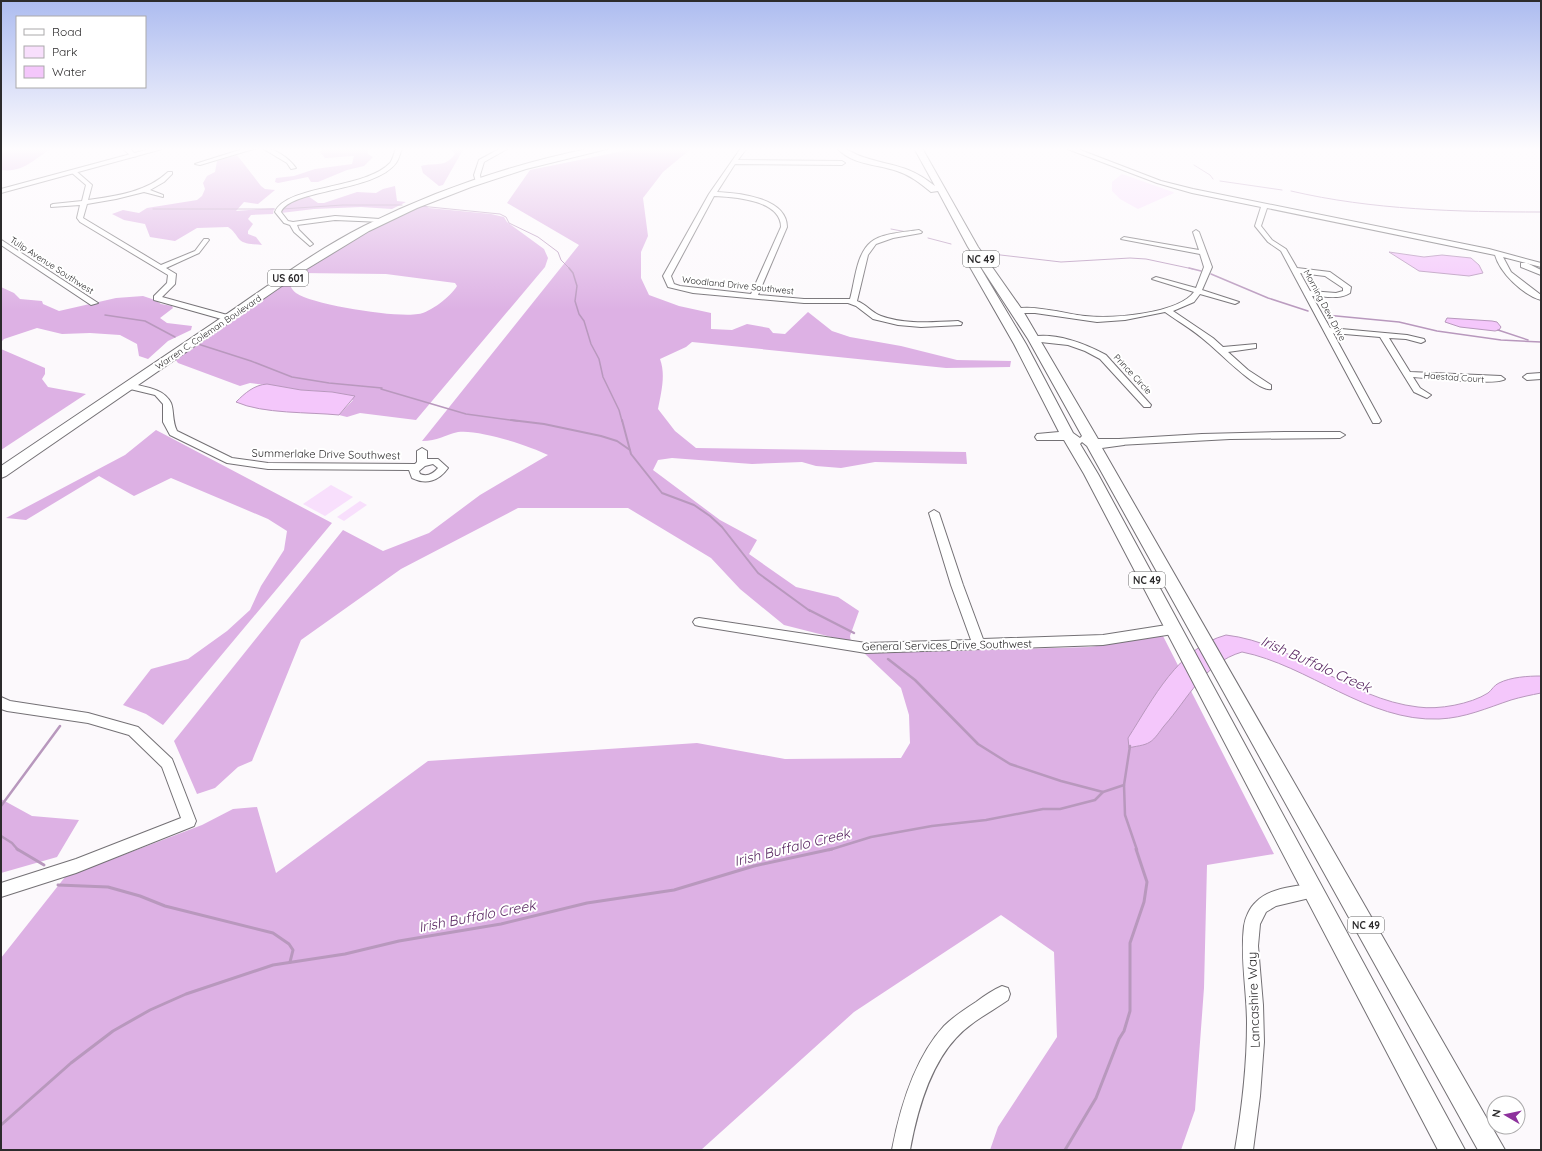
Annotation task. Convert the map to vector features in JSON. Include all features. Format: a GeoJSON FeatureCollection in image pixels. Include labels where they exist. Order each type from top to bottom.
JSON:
{"type":"FeatureCollection","features":[{"type":"Feature","properties":{"kind":"highway","name":"Warren C. Coleman Boulevard"},"geometry":{"type":"LineString","coordinates":[[1,473],[311,262],[380,221],[424,202]]}},
{"type":"Feature","properties":{"kind":"highway","name":"NC 49"},"geometry":{"type":"LineString","coordinates":[[940,202],[985,285],[1019,342],[1049,397],[1068,436],[1078,451],[1111,512],[1452,1150]]}},
{"type":"Feature","properties":{"kind":"highway","name":"NC 49"},"geometry":{"type":"LineString","coordinates":[[948,202],[973,247],[1017,311],[1050,366],[1204,636],[1492,1150]]}},
{"type":"Feature","properties":{"kind":"highway"},"geometry":{"type":"LineString","coordinates":[[1019,342],[1025,342],[1031,345],[1042,363],[1050,366]]}},
{"type":"Feature","properties":{"kind":"highway"},"geometry":{"type":"LineString","coordinates":[[1049,397],[1057,399],[1073,428],[1079,435],[1118,442]]}},
{"type":"Feature","properties":{"kind":"highway"},"geometry":{"type":"LineString","coordinates":[[1078,451],[1042,437],[1068,436],[1083,446],[1110,487],[1122,493]]}},
{"type":"Feature","properties":{"kind":"highway"},"geometry":{"type":"LineString","coordinates":[[1111,512],[1121,515],[1140,549],[1156,553]]}},
{"type":"Feature","properties":{"kind":"street"},"geometry":{"type":"LineString","coordinates":[[53,206],[80,202]]}},
{"type":"Feature","properties":{"kind":"street"},"geometry":{"type":"LineString","coordinates":[[84,202],[80,218],[82,222],[172,274],[172,281],[157,298],[228,318]]}},
{"type":"Feature","properties":{"kind":"street"},"geometry":{"type":"LineString","coordinates":[[289,202],[282,205],[278,212],[282,218],[293,224],[346,218],[380,221]]}},
{"type":"Feature","properties":{"kind":"street","name":"Woodland Drive Southwest"},"geometry":{"type":"LineString","coordinates":[[708,202],[668,272],[667,279],[671,285],[683,289],[804,301],[853,302]]}},
{"type":"Feature","properties":{"kind":"street"},"geometry":{"type":"LineString","coordinates":[[754,296],[784,227],[784,219],[772,208],[760,202]]}},
{"type":"Feature","properties":{"kind":"street"},"geometry":{"type":"LineString","coordinates":[[1248,202],[1498,253],[1541,265]]}},
{"type":"Feature","properties":{"kind":"street","name":"Morning Dew Drive"},"geometry":{"type":"LineString","coordinates":[[1265,205],[1258,226],[1270,241],[1284,250],[1376,421]]}},
{"type":"Feature","properties":{"kind":"street"},"geometry":{"type":"LineString","coordinates":[[293,224],[296,231],[310,244]]}},
{"type":"Feature","properties":{"kind":"street"},"geometry":{"type":"LineString","coordinates":[[919,232],[878,240],[870,247],[865,255],[853,302],[876,317],[898,323],[921,325],[958,323]]}},
{"type":"Feature","properties":{"kind":"street"},"geometry":{"type":"LineString","coordinates":[[1017,311],[1042,312],[1097,320],[1167,310],[1190,301],[1198,291],[1208,267],[1196,232]]}},
{"type":"Feature","properties":{"kind":"street"},"geometry":{"type":"LineString","coordinates":[[1124,239],[1204,253]]}},
{"type":"Feature","properties":{"kind":"street"},"geometry":{"type":"LineString","coordinates":[[162,267],[197,252],[206,240]]}},
{"type":"Feature","properties":{"kind":"street","name":"Tulip Avenue Southwest"},"geometry":{"type":"LineString","coordinates":[[1,242],[94,303]]}},
{"type":"Feature","properties":{"kind":"street"},"geometry":{"type":"LineString","coordinates":[[5,253],[13,250]]}},
{"type":"Feature","properties":{"kind":"street"},"geometry":{"type":"LineString","coordinates":[[1498,253],[1500,264],[1505,271],[1541,298]]}},
{"type":"Feature","properties":{"kind":"street"},"geometry":{"type":"LineString","coordinates":[[1515,257],[1527,267],[1541,273]]}},
{"type":"Feature","properties":{"kind":"street"},"geometry":{"type":"LineString","coordinates":[[1295,270],[1327,274],[1346,287],[1346,293],[1336,295],[1307,293]]}},
{"type":"Feature","properties":{"kind":"street"},"geometry":{"type":"LineString","coordinates":[[1156,279],[1235,302]]}},
{"type":"Feature","properties":{"kind":"street"},"geometry":{"type":"LineString","coordinates":[[1167,310],[1222,350],[1251,377],[1268,387]]}},
{"type":"Feature","properties":{"kind":"street"},"geometry":{"type":"LineString","coordinates":[[1327,330],[1407,337],[1421,341]]}},
{"type":"Feature","properties":{"kind":"street"},"geometry":{"type":"LineString","coordinates":[[1383,335],[1417,390],[1427,395]]}},
{"type":"Feature","properties":{"kind":"street","name":"Prince Circle"},"geometry":{"type":"LineString","coordinates":[[1034,339],[1055,341],[1097,353],[1103,357],[1147,405]]}},
{"type":"Feature","properties":{"kind":"street"},"geometry":{"type":"LineString","coordinates":[[1222,350],[1253,346]]}},
{"type":"Feature","properties":{"kind":"street","name":"Haestad Court"},"geometry":{"type":"LineString","coordinates":[[1407,374],[1478,379],[1501,379]]}},
{"type":"Feature","properties":{"kind":"street"},"geometry":{"type":"LineString","coordinates":[[1527,377],[1541,376]]}},
{"type":"Feature","properties":{"kind":"street","name":"Summerlake Drive Southwest"},"geometry":{"type":"LineString","coordinates":[[129,386],[158,393],[166,404],[168,422],[173,433],[230,461],[268,466],[419,465],[434,461],[443,468],[439,474],[429,482],[415,476],[414,473],[419,465]]}},
{"type":"Feature","properties":{"kind":"street"},"geometry":{"type":"LineString","coordinates":[[1118,442],[1203,436],[1278,433],[1340,435]]}},
{"type":"Feature","properties":{"kind":"street"},"geometry":{"type":"LineString","coordinates":[[419,465],[422,451]]}},
{"type":"Feature","properties":{"kind":"street"},"geometry":{"type":"LineString","coordinates":[[934,513],[957,585],[980,645]]}},
{"type":"Feature","properties":{"kind":"street","name":"General Services Drive Southwest"},"geometry":{"type":"LineString","coordinates":[[699,622],[866,648],[1103,640],[1173,629]]}},
{"type":"Feature","properties":{"kind":"street"},"geometry":{"type":"LineString","coordinates":[[1,702],[7,706],[88,718],[133,732],[167,763],[189,821],[76,866],[1,890]]}},
{"type":"Feature","properties":{"kind":"street","name":"Lancashire Way"},"geometry":{"type":"LineString","coordinates":[[1244,1150],[1251,1107],[1256,1048],[1251,943],[1252,924],[1262,907],[1281,897],[1313,891]]}},
{"type":"Feature","properties":{"kind":"street"},"geometry":{"type":"LineString","coordinates":[[901,1150],[904,1132],[924,1072],[951,1032],[1002,994]]}},
{"type":"Feature","properties":{"kind":"green space"},"geometry":{"type":"Polygon","coordinates":[[[1125,202],[1154,202],[1138,209],[1125,202]]]}},
{"type":"Feature","properties":{"kind":"green space"},"geometry":{"type":"Polygon","coordinates":[[[331,485],[353,497],[325,516],[303,504],[331,485]]]}},
{"type":"Feature","properties":{"kind":"green space"},"geometry":{"type":"Polygon","coordinates":[[[360,501],[367,505],[344,521],[337,517],[360,501]]]}},
{"type":"Feature","properties":{"kind":"shaded area"},"geometry":{"type":"Polygon","coordinates":[[[186,202],[261,202],[258,204],[244,202],[236,211],[274,208],[273,214],[251,215],[248,219],[253,224],[248,231],[248,234],[256,237],[262,245],[250,244],[241,241],[228,227],[197,228],[175,241],[150,237],[145,224],[124,220],[112,214],[123,210],[139,213],[147,208],[186,202]]]}},
{"type":"Feature","properties":{"kind":"shaded area"},"geometry":{"type":"Polygon","coordinates":[[[293,202],[324,203],[328,202],[406,202],[392,209],[361,207],[314,209],[281,213],[280,211],[293,202]]]}},
{"type":"Feature","properties":{"kind":"shaded area"},"geometry":{"type":"Polygon","coordinates":[[[508,202],[643,202],[648,236],[641,252],[641,278],[649,295],[679,306],[711,313],[711,329],[732,330],[747,324],[769,328],[773,333],[785,334],[808,312],[832,331],[850,337],[901,346],[957,360],[1011,361],[1010,367],[946,368],[692,342],[686,347],[660,359],[663,378],[658,409],[675,431],[696,448],[966,452],[967,464],[875,462],[841,468],[816,466],[802,462],[752,464],[672,458],[658,460],[653,470],[720,520],[757,540],[749,554],[796,587],[838,597],[859,611],[850,636],[851,642],[784,625],[740,589],[711,558],[628,508],[518,508],[401,569],[301,640],[252,761],[238,767],[215,788],[197,794],[174,741],[343,530],[383,551],[429,533],[480,495],[548,455],[504,439],[478,433],[458,432],[437,439],[422,441],[579,245],[507,203],[508,202]]]}},
{"type":"Feature","properties":{"kind":"shaded area"},"geometry":{"type":"Polygon","coordinates":[[[423,204],[429,208],[491,214],[504,217],[507,222],[544,249],[548,258],[545,267],[416,420],[360,413],[347,417],[339,415],[353,400],[332,392],[301,390],[250,383],[240,386],[178,363],[175,359],[289,280],[291,287],[296,293],[305,298],[319,302],[356,310],[392,314],[407,315],[428,311],[445,299],[454,290],[457,286],[455,283],[386,274],[300,273],[369,230],[423,204]]]}},
{"type":"Feature","properties":{"kind":"shaded area"},"geometry":{"type":"Polygon","coordinates":[[[1,287],[14,293],[20,299],[42,301],[43,304],[59,311],[116,298],[143,296],[155,300],[161,304],[172,306],[173,308],[160,318],[167,323],[192,326],[191,330],[168,341],[148,359],[139,356],[137,344],[120,335],[90,333],[62,334],[37,328],[4,339],[1,342],[1,287]]]}},
{"type":"Feature","properties":{"kind":"shaded area"},"geometry":{"type":"Polygon","coordinates":[[[1,349],[45,368],[45,374],[42,379],[48,387],[86,394],[1,450],[1,349]]]}},
{"type":"Feature","properties":{"kind":"shaded area"},"geometry":{"type":"Polygon","coordinates":[[[156,430],[332,523],[163,725],[146,714],[123,705],[151,669],[188,659],[227,631],[250,610],[261,586],[284,550],[287,531],[268,519],[171,478],[134,496],[99,476],[26,520],[6,518],[125,455],[156,430]]]}},
{"type":"Feature","properties":{"kind":"shaded area"},"geometry":{"type":"Polygon","coordinates":[[[1163,636],[1274,854],[1207,865],[1204,988],[1195,1110],[1181,1150],[990,1150],[998,1127],[1057,1037],[1054,952],[1001,915],[854,1012],[701,1150],[1,1150],[1,958],[65,877],[202,825],[233,809],[257,807],[276,873],[428,761],[697,743],[785,759],[901,758],[910,743],[909,715],[901,688],[864,653],[1090,647],[1163,636]]]}},
{"type":"Feature","properties":{"kind":"shaded area"},"geometry":{"type":"Polygon","coordinates":[[[1,799],[32,816],[79,820],[57,857],[1,873],[1,799]]]}},
{"type":"Feature","properties":{"kind":"water"},"geometry":{"type":"Polygon","coordinates":[[[1389,252],[1424,257],[1442,255],[1471,258],[1479,265],[1483,273],[1469,276],[1419,271],[1389,252]]]}},
{"type":"Feature","properties":{"kind":"water"},"geometry":{"type":"Polygon","coordinates":[[[1447,318],[1492,321],[1497,322],[1501,327],[1499,330],[1495,331],[1460,327],[1445,322],[1447,318]]]}},
{"type":"Feature","properties":{"kind":"water"},"geometry":{"type":"Polygon","coordinates":[[[267,384],[301,390],[332,392],[355,396],[339,415],[273,411],[259,409],[236,402],[254,388],[267,384]]]}},
{"type":"Feature","properties":{"kind":"water"},"geometry":{"type":"Polygon","coordinates":[[[1226,635],[1251,640],[1275,648],[1368,694],[1392,702],[1418,707],[1435,708],[1464,703],[1488,693],[1499,683],[1520,677],[1541,676],[1541,693],[1515,699],[1458,717],[1439,719],[1413,718],[1388,712],[1363,703],[1291,668],[1242,652],[1217,664],[1207,673],[1152,741],[1129,748],[1128,738],[1157,692],[1180,663],[1194,651],[1209,642],[1226,635]]]}},
{"type":"Feature","properties":{"kind":"waterway"},"geometry":{"type":"LineString","coordinates":[[1351,202],[1415,209],[1541,212]]}},
{"type":"Feature","properties":{"kind":"waterway"},"geometry":{"type":"LineString","coordinates":[[282,209],[343,205],[402,205]]}},
{"type":"Feature","properties":{"kind":"waterway"},"geometry":{"type":"LineString","coordinates":[[420,206],[500,214],[506,217],[509,223],[538,237],[558,252],[561,260],[569,268]]}},
{"type":"Feature","properties":{"kind":"waterway"},"geometry":{"type":"LineString","coordinates":[[153,209],[275,209]]}},
{"type":"Feature","properties":{"kind":"waterway"},"geometry":{"type":"LineString","coordinates":[[891,229],[907,232]]}},
{"type":"Feature","properties":{"kind":"waterway"},"geometry":{"type":"LineString","coordinates":[[928,238],[951,244]]}},
{"type":"Feature","properties":{"kind":"waterway"},"geometry":{"type":"LineString","coordinates":[[992,254],[1061,262],[1130,258],[1146,259],[1193,269]]}},
{"type":"Feature","properties":{"kind":"waterway"},"geometry":{"type":"LineString","coordinates":[[569,268],[573,273],[577,286],[575,301],[579,314],[584,321],[591,344],[599,359],[603,377],[619,410],[622,421]]}},
{"type":"Feature","properties":{"kind":"waterway"},"geometry":{"type":"LineString","coordinates":[[1189,268],[1193,269]]}},
{"type":"Feature","properties":{"kind":"waterway"},"geometry":{"type":"LineString","coordinates":[[1193,269],[1201,271]]}},
{"type":"Feature","properties":{"kind":"waterway"},"geometry":{"type":"LineString","coordinates":[[1211,274],[1268,298],[1308,311]]}},
{"type":"Feature","properties":{"kind":"waterway"},"geometry":{"type":"LineString","coordinates":[[105,315],[145,321],[175,337]]}},
{"type":"Feature","properties":{"kind":"waterway"},"geometry":{"type":"LineString","coordinates":[[1326,315],[1399,322],[1437,331],[1501,340],[1541,342]]}},
{"type":"Feature","properties":{"kind":"waterway"},"geometry":{"type":"LineString","coordinates":[[1498,330],[1528,340]]}},
{"type":"Feature","properties":{"kind":"waterway"},"geometry":{"type":"LineString","coordinates":[[198,344],[251,361],[292,377],[329,383],[382,388],[381,389],[466,414],[518,421]]}},
{"type":"Feature","properties":{"kind":"waterway"},"geometry":{"type":"LineString","coordinates":[[511,420],[544,424],[601,436],[617,441],[630,450]]}},
{"type":"Feature","properties":{"kind":"waterway"},"geometry":{"type":"LineString","coordinates":[[622,420],[630,450]]}},
{"type":"Feature","properties":{"kind":"waterway"},"geometry":{"type":"LineString","coordinates":[[630,450],[631,454],[662,493],[694,505],[710,516],[722,527],[758,573],[810,611]]}},
{"type":"Feature","properties":{"kind":"waterway"},"geometry":{"type":"LineString","coordinates":[[809,610],[854,633]]}},
{"type":"Feature","properties":{"kind":"waterway"},"geometry":{"type":"LineString","coordinates":[[888,659],[915,680],[978,744],[1010,764],[1061,781],[1103,792]]}},
{"type":"Feature","properties":{"kind":"waterway"},"geometry":{"type":"LineString","coordinates":[[1,806],[60,726]]}},
{"type":"Feature","properties":{"kind":"waterway","name":"Irish Buffalo Creek"},"geometry":{"type":"LineString","coordinates":[[1124,785],[1130,746]]}},
{"type":"Feature","properties":{"kind":"waterway","name":"Irish Buffalo Creek"},"geometry":{"type":"LineString","coordinates":[[1103,792],[1124,785]]}},
{"type":"Feature","properties":{"kind":"waterway"},"geometry":{"type":"LineString","coordinates":[[1124,785],[1125,815],[1137,850]]}},
{"type":"Feature","properties":{"kind":"waterway","name":"Irish Buffalo Creek"},"geometry":{"type":"LineString","coordinates":[[829,850],[871,837],[932,826],[986,820],[1043,809],[1060,809],[1095,800],[1103,792]]}},
{"type":"Feature","properties":{"kind":"waterway"},"geometry":{"type":"LineString","coordinates":[[1,836],[12,843],[17,849]]}},
{"type":"Feature","properties":{"kind":"waterway"},"geometry":{"type":"LineString","coordinates":[[17,849],[44,865]]}},
{"type":"Feature","properties":{"kind":"waterway","name":"Irish Buffalo Creek"},"geometry":{"type":"LineString","coordinates":[[1,1125],[71,1063],[113,1031],[150,1010],[186,994],[273,965],[345,954],[399,941],[501,924],[587,903],[674,890],[754,866],[832,849]]}},
{"type":"Feature","properties":{"kind":"waterway"},"geometry":{"type":"LineString","coordinates":[[1065,1150],[1096,1098],[1119,1039],[1124,1031],[1130,1011],[1130,943],[1144,902],[1147,882],[1136,849]]}},
{"type":"Feature","properties":{"kind":"waterway"},"geometry":{"type":"LineString","coordinates":[[58,885],[108,887],[140,896],[165,906],[273,933],[289,944],[293,950],[290,962]]}}]}
